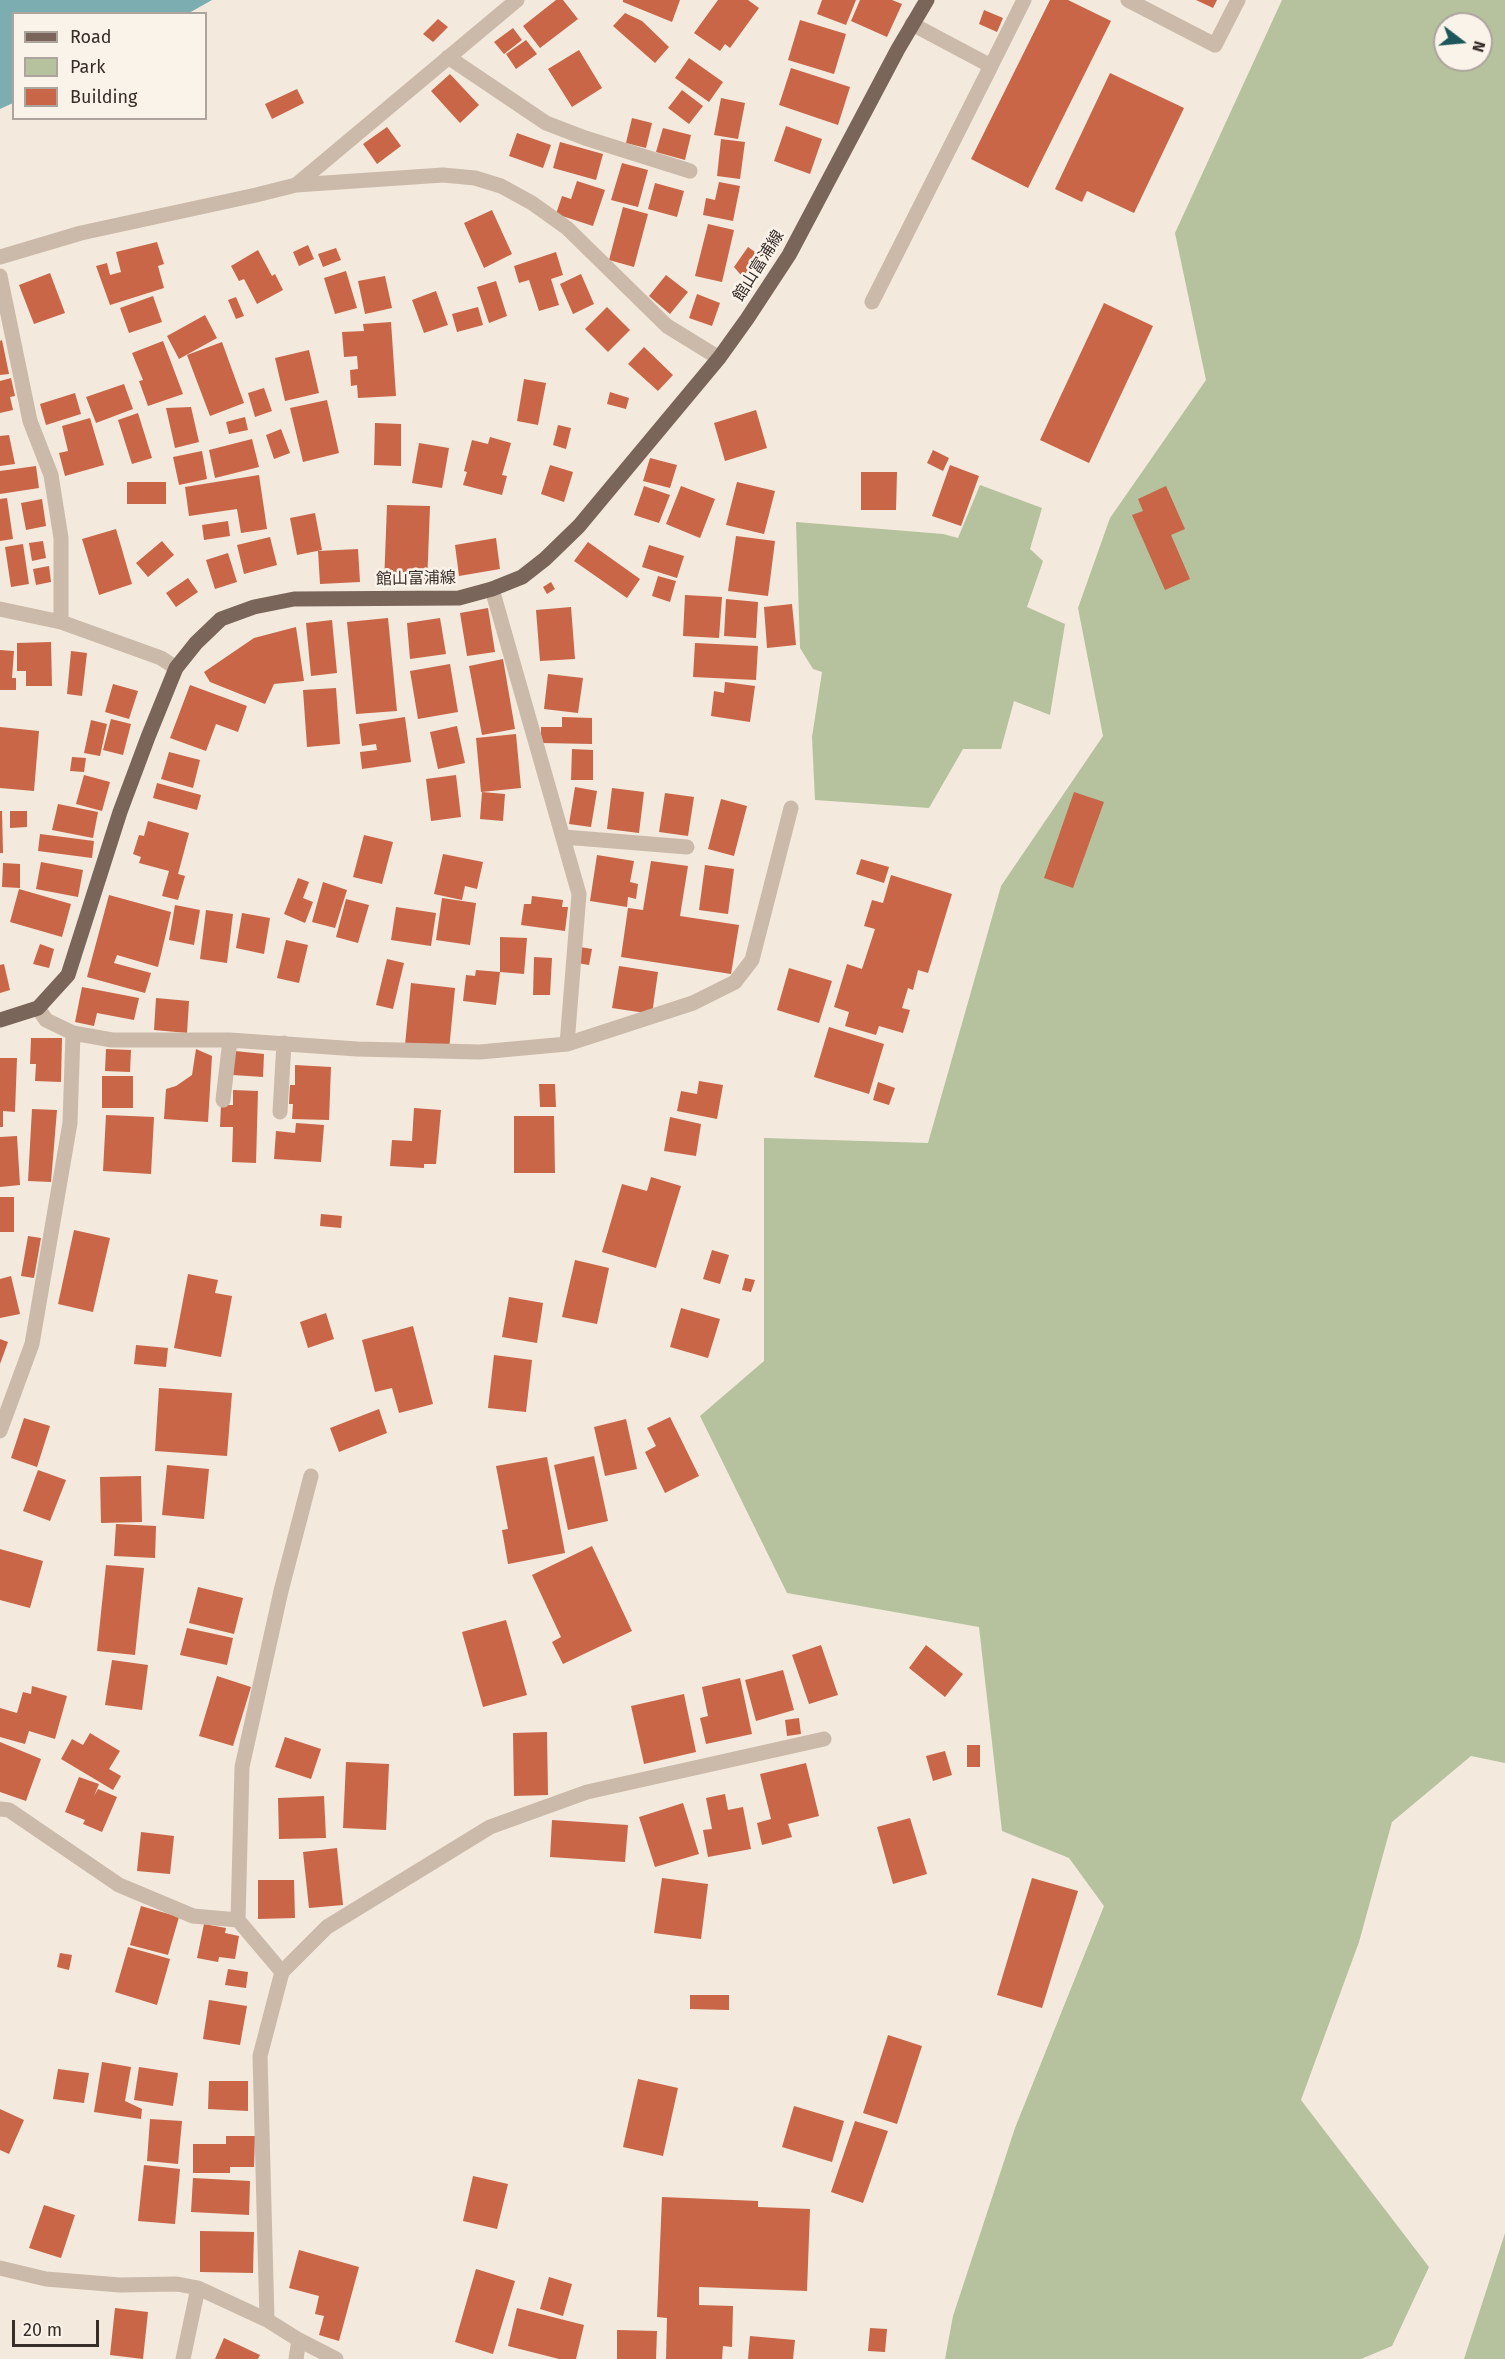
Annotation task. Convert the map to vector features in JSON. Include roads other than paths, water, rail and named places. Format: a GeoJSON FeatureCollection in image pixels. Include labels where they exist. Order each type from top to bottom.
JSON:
{"type":"FeatureCollection","features":[{"type":"Feature","properties":{"kind":"main road","name":"館山富浦線"},"geometry":{"type":"LineString","coordinates":[[38,1008],[68,975],[120,812],[176,668],[196,643],[221,619],[254,607],[294,599],[459,598],[492,589],[522,577],[545,559],[579,526],[719,358],[789,255],[927,0]]}},
{"type":"Feature","properties":{"kind":"main road"},"geometry":{"type":"LineString","coordinates":[[0,1020],[38,1008]]}},
{"type":"Feature","properties":{"kind":"street"},"geometry":{"type":"LineString","coordinates":[[296,185],[518,0]]}},
{"type":"Feature","properties":{"kind":"street"},"geometry":{"type":"LineString","coordinates":[[872,302],[1024,0]]}},
{"type":"Feature","properties":{"kind":"street"},"geometry":{"type":"LineString","coordinates":[[1133,1],[1215,45],[1238,0]]}},
{"type":"Feature","properties":{"kind":"street"},"geometry":{"type":"LineString","coordinates":[[912,24],[991,66]]}},
{"type":"Feature","properties":{"kind":"street"},"geometry":{"type":"LineString","coordinates":[[448,57],[546,123],[585,138],[690,171]]}},
{"type":"Feature","properties":{"kind":"street"},"geometry":{"type":"LineString","coordinates":[[0,257],[81,233],[296,185],[443,175],[475,178],[501,186],[532,203],[567,228],[667,326],[719,358]]}},
{"type":"Feature","properties":{"kind":"street"},"geometry":{"type":"LineString","coordinates":[[0,276],[30,421],[51,475],[61,538],[61,622]]}},
{"type":"Feature","properties":{"kind":"street"},"geometry":{"type":"LineString","coordinates":[[492,589],[579,894],[567,1044]]}},
{"type":"Feature","properties":{"kind":"street"},"geometry":{"type":"LineString","coordinates":[[0,609],[61,622],[161,658],[176,668]]}},
{"type":"Feature","properties":{"kind":"street"},"geometry":{"type":"LineString","coordinates":[[38,1008],[46,1020],[73,1033],[112,1040],[230,1040],[357,1049],[480,1053],[567,1044],[693,1003],[735,982],[752,960],[790,808]]}},
{"type":"Feature","properties":{"kind":"street"},"geometry":{"type":"LineString","coordinates":[[564,837],[687,847]]}},
{"type":"Feature","properties":{"kind":"street"},"geometry":{"type":"LineString","coordinates":[[0,1431],[32,1344],[70,1123],[73,1033]]}},
{"type":"Feature","properties":{"kind":"street"},"geometry":{"type":"LineString","coordinates":[[223,1100],[230,1040]]}},
{"type":"Feature","properties":{"kind":"street"},"geometry":{"type":"LineString","coordinates":[[280,1112],[284,1043]]}},
{"type":"Feature","properties":{"kind":"street"},"geometry":{"type":"LineString","coordinates":[[282,1971],[238,1920],[242,1767],[280,1591],[311,1476]]}},
{"type":"Feature","properties":{"kind":"street"},"geometry":{"type":"LineString","coordinates":[[267,2320],[260,2056],[282,1971],[327,1927],[490,1827],[588,1792],[824,1739]]}},
{"type":"Feature","properties":{"kind":"street"},"geometry":{"type":"LineString","coordinates":[[0,1809],[9,1810],[119,1885],[193,1916],[238,1920]]}},
{"type":"Feature","properties":{"kind":"street"},"geometry":{"type":"LineString","coordinates":[[0,2268],[46,2279],[120,2285],[177,2284],[198,2288],[267,2320],[336,2359]]}},
{"type":"Feature","properties":{"kind":"street"},"geometry":{"type":"LineString","coordinates":[[183,2359],[198,2288]]}},
{"type":"Feature","properties":{"kind":"street"},"geometry":{"type":"LineString","coordinates":[[296,2359],[299,2340]]}},
{"type":"Feature","properties":{"kind":"water"},"geometry":{"type":"Polygon","coordinates":[[[0,0],[212,0],[191,12],[12,12],[12,103],[0,109],[0,0]]]}}]}
